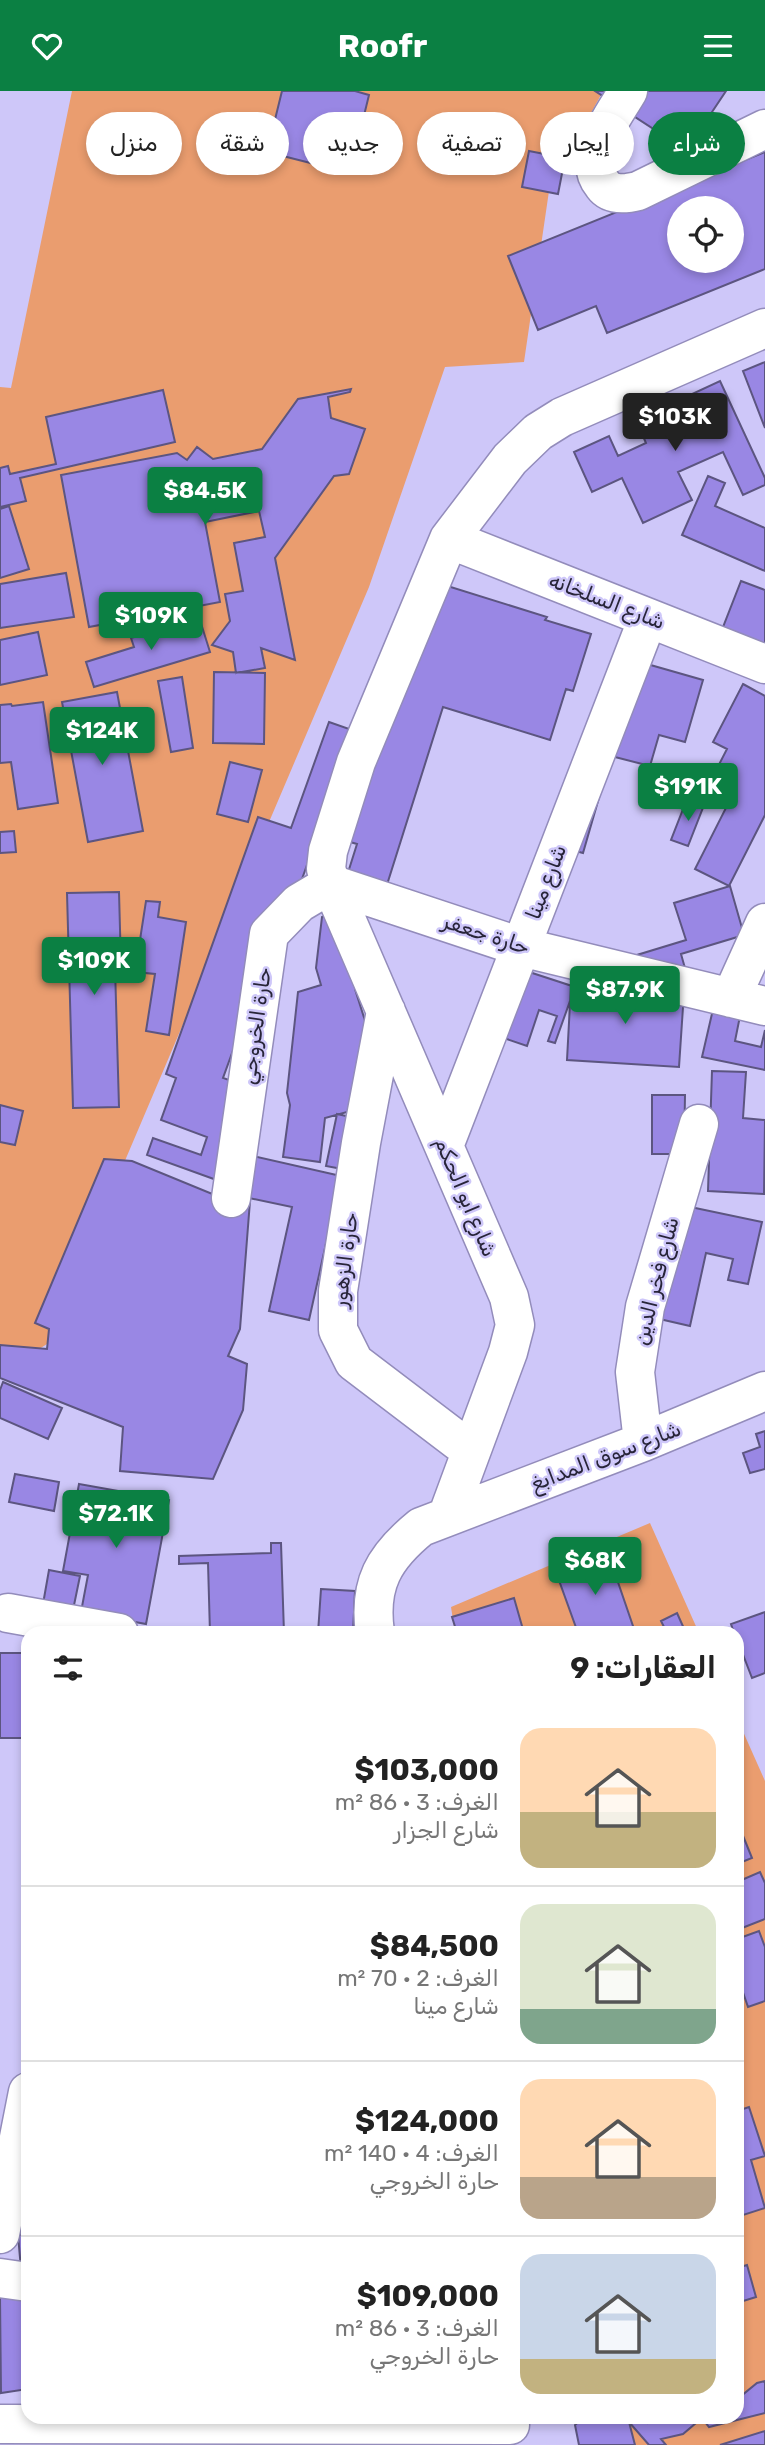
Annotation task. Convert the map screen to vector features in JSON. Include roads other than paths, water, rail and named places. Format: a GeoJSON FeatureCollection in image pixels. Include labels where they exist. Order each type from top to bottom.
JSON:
{"type":"FeatureCollection","features":[{"type":"Feature","properties":{"kind":"street"},"geometry":{"type":"LineString","coordinates":[[628,91],[604,133],[594,159],[598,180],[606,190],[617,193],[638,191],[765,129]]}},
{"type":"Feature","properties":{"kind":"street"},"geometry":{"type":"LineString","coordinates":[[331,884],[326,869],[328,851],[356,762],[449,539],[510,459],[538,432],[562,417],[765,328]]}},
{"type":"Feature","properties":{"kind":"street","name":"شارع السلخانه"},"geometry":{"type":"LineString","coordinates":[[449,539],[765,664]]}},
{"type":"Feature","properties":{"kind":"street","name":"شارع مينا"},"geometry":{"type":"LineString","coordinates":[[444,1146],[648,618]]}},
{"type":"Feature","properties":{"kind":"street","name":"حارة جعفر"},"geometry":{"type":"LineString","coordinates":[[331,884],[521,947],[748,1002]]}},
{"type":"Feature","properties":{"kind":"street","name":"شارع ابو الحكم"},"geometry":{"type":"LineString","coordinates":[[331,884],[509,1297],[515,1325],[508,1352],[447,1517]]}},
{"type":"Feature","properties":{"kind":"street","name":"حارة الخروجي"},"geometry":{"type":"LineString","coordinates":[[231,1198],[269,934],[299,903],[331,884]]}},
{"type":"Feature","properties":{"kind":"street"},"geometry":{"type":"LineString","coordinates":[[748,1002],[765,923]]}},
{"type":"Feature","properties":{"kind":"street","name":"حارة الزهور"},"geometry":{"type":"LineString","coordinates":[[386,1011],[361,1143],[338,1291],[338,1330],[354,1362],[471,1451]]}},
{"type":"Feature","properties":{"kind":"street","name":"شارع فخر الدين"},"geometry":{"type":"LineString","coordinates":[[643,1442],[635,1372],[645,1307],[699,1123]]}},
{"type":"Feature","properties":{"kind":"street","name":"شارع سوق المدابغ"},"geometry":{"type":"LineString","coordinates":[[375,1626],[374,1593],[384,1567],[400,1544],[421,1527],[643,1442],[765,1391]]}},
{"type":"Feature","properties":{"kind":"street"},"geometry":{"type":"LineString","coordinates":[[8,1613],[80,1626]]}},
{"type":"Feature","properties":{"kind":"street"},"geometry":{"type":"LineString","coordinates":[[0,2234],[21,2128]]}},
{"type":"Feature","properties":{"kind":"street"},"geometry":{"type":"LineString","coordinates":[[0,2279],[21,2281]]}},
{"type":"Feature","properties":{"kind":"street"},"geometry":{"type":"LineString","coordinates":[[0,2424],[510,2429]]}}]}
